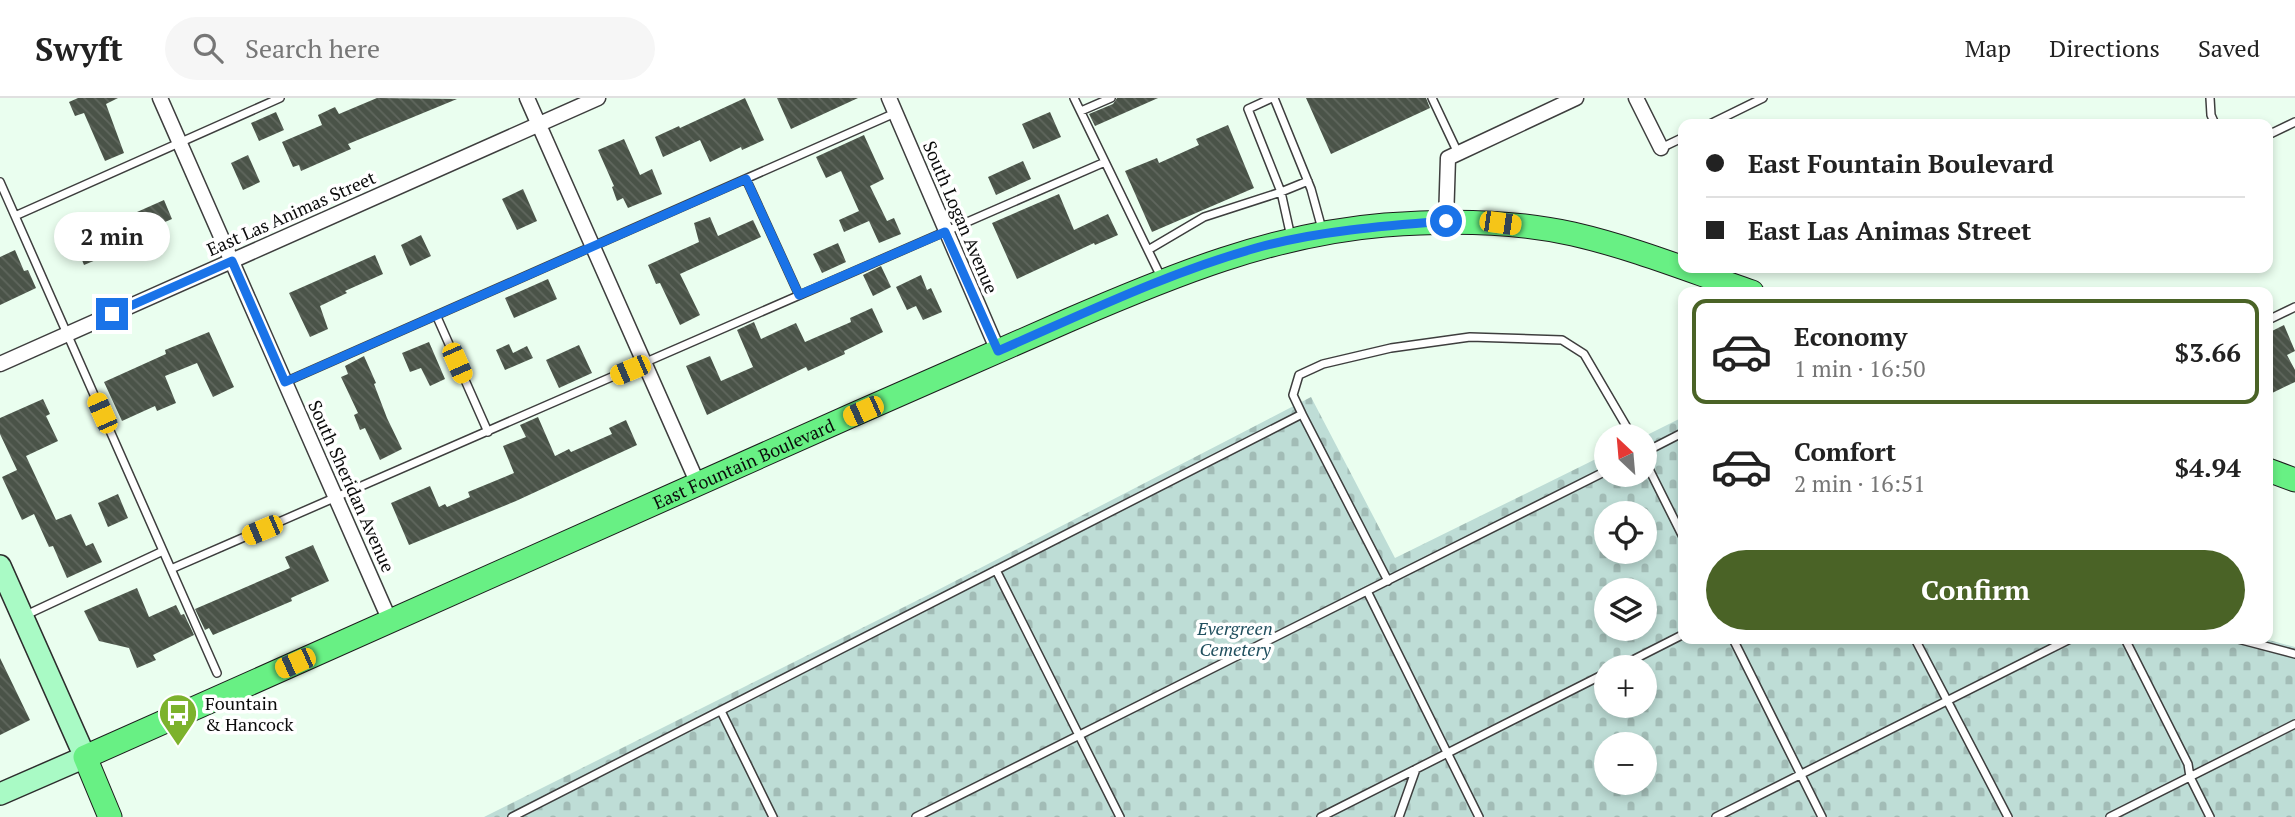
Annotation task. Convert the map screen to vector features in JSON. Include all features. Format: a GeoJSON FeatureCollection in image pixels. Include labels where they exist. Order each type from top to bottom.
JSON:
{"type":"FeatureCollection","features":[{"type":"Feature","properties":{"kind":"main road","name":"East Fountain Boulevard"},"geometry":{"type":"LineString","coordinates":[[0,794],[998,351],[1162,280],[1219,260],[1323,234],[1382,225],[1446,221],[1500,223],[1567,233],[1614,245],[1678,267]]}},
{"type":"Feature","properties":{"kind":"main road","name":"East Fountain Boulevard"},"geometry":{"type":"LineString","coordinates":[[1696,273],[1737,287]]}},
{"type":"Feature","properties":{"kind":"main road"},"geometry":{"type":"LineString","coordinates":[[2273,472],[2295,480]]}},
{"type":"Feature","properties":{"kind":"main road"},"geometry":{"type":"LineString","coordinates":[[1,573],[110,817]]}},
{"type":"Feature","properties":{"kind":"street","name":"South Sheridan Avenue"},"geometry":{"type":"LineString","coordinates":[[160,98],[390,621]]}},
{"type":"Feature","properties":{"kind":"street"},"geometry":{"type":"LineString","coordinates":[[527,98],[698,484]]}},
{"type":"Feature","properties":{"kind":"street","name":"East Las Animas Street"},"geometry":{"type":"LineString","coordinates":[[0,364],[598,98]]}},
{"type":"Feature","properties":{"kind":"street","name":"South Logan Avenue"},"geometry":{"type":"LineString","coordinates":[[888,98],[998,351]]}},
{"type":"Feature","properties":{"kind":"street"},"geometry":{"type":"LineString","coordinates":[[1446,221],[1448,158],[1576,98]]}},
{"type":"Feature","properties":{"kind":"street"},"geometry":{"type":"LineString","coordinates":[[1636,98],[1661,148]]}},
{"type":"Feature","properties":{"kind":"lane"},"geometry":{"type":"LineString","coordinates":[[15,216],[280,98]]}},
{"type":"Feature","properties":{"kind":"lane"},"geometry":{"type":"LineString","coordinates":[[1074,98],[1162,280]]}},
{"type":"Feature","properties":{"kind":"lane"},"geometry":{"type":"LineString","coordinates":[[1081,111],[1111,98]]}},
{"type":"Feature","properties":{"kind":"lane"},"geometry":{"type":"LineString","coordinates":[[1292,240],[1281,192],[1248,109],[1273,98],[1308,180],[1323,234]]}},
{"type":"Feature","properties":{"kind":"lane"},"geometry":{"type":"LineString","coordinates":[[1432,98],[1458,153]]}},
{"type":"Feature","properties":{"kind":"lane"},"geometry":{"type":"LineString","coordinates":[[1720,119],[1763,98]]}},
{"type":"Feature","properties":{"kind":"lane"},"geometry":{"type":"LineString","coordinates":[[2210,98],[2213,119]]}},
{"type":"Feature","properties":{"kind":"lane"},"geometry":{"type":"LineString","coordinates":[[285,382],[895,113]]}},
{"type":"Feature","properties":{"kind":"lane"},"geometry":{"type":"LineString","coordinates":[[2273,133],[2295,122]]}},
{"type":"Feature","properties":{"kind":"lane"},"geometry":{"type":"LineString","coordinates":[[1661,148],[1678,140]]}},
{"type":"Feature","properties":{"kind":"lane"},"geometry":{"type":"LineString","coordinates":[[171,569],[1105,162]]}},
{"type":"Feature","properties":{"kind":"lane"},"geometry":{"type":"LineString","coordinates":[[746,179],[799,295]]}},
{"type":"Feature","properties":{"kind":"lane"},"geometry":{"type":"LineString","coordinates":[[1148,250],[1204,217],[1281,192],[1308,180]]}},
{"type":"Feature","properties":{"kind":"lane"},"geometry":{"type":"LineString","coordinates":[[0,182],[217,673]]}},
{"type":"Feature","properties":{"kind":"lane"},"geometry":{"type":"LineString","coordinates":[[2273,318],[2295,307]]}},
{"type":"Feature","properties":{"kind":"lane"},"geometry":{"type":"LineString","coordinates":[[437,317],[488,432]]}},
{"type":"Feature","properties":{"kind":"lane"},"geometry":{"type":"LineString","coordinates":[[1388,581],[1293,395],[1299,375],[1323,364],[1391,348],[1470,337],[1562,340],[1584,354],[1625,424]]}},
{"type":"Feature","properties":{"kind":"lane"},"geometry":{"type":"LineString","coordinates":[[512,817],[1302,414]]}},
{"type":"Feature","properties":{"kind":"lane"},"geometry":{"type":"LineString","coordinates":[[1657,446],[1678,435]]}},
{"type":"Feature","properties":{"kind":"lane"},"geometry":{"type":"LineString","coordinates":[[916,817],[1594,477]]}},
{"type":"Feature","properties":{"kind":"lane"},"geometry":{"type":"LineString","coordinates":[[1657,485],[1678,527]]}},
{"type":"Feature","properties":{"kind":"lane"},"geometry":{"type":"LineString","coordinates":[[22,617],[163,551]]}},
{"type":"Feature","properties":{"kind":"lane"},"geometry":{"type":"LineString","coordinates":[[996,570],[1120,817]]}},
{"type":"Feature","properties":{"kind":"lane"},"geometry":{"type":"LineString","coordinates":[[1367,591],[1479,817]]}},
{"type":"Feature","properties":{"kind":"lane"},"geometry":{"type":"LineString","coordinates":[[1643,655],[1678,638]]}},
{"type":"Feature","properties":{"kind":"lane"},"geometry":{"type":"LineString","coordinates":[[1735,644],[1822,817]]}},
{"type":"Feature","properties":{"kind":"lane"},"geometry":{"type":"LineString","coordinates":[[1918,644],[2008,817]]}},
{"type":"Feature","properties":{"kind":"lane"},"geometry":{"type":"LineString","coordinates":[[1716,817],[2060,644]]}},
{"type":"Feature","properties":{"kind":"lane"},"geometry":{"type":"LineString","coordinates":[[2128,644],[2188,764],[2190,777],[2210,817]]}},
{"type":"Feature","properties":{"kind":"lane"},"geometry":{"type":"LineString","coordinates":[[2257,644],[2295,654]]}},
{"type":"Feature","properties":{"kind":"lane"},"geometry":{"type":"LineString","coordinates":[[1321,817],[1594,679]]}},
{"type":"Feature","properties":{"kind":"lane"},"geometry":{"type":"LineString","coordinates":[[720,710],[774,817]]}},
{"type":"Feature","properties":{"kind":"lane"},"geometry":{"type":"LineString","coordinates":[[2110,817],[2295,724]]}},
{"type":"Feature","properties":{"kind":"lane"},"geometry":{"type":"LineString","coordinates":[[1399,817],[1416,769]]}},
{"type":"Feature","properties":{"kind":"green space","name":"Evergreen Cemetery"},"geometry":{"type":"Polygon","coordinates":[[[1311,397],[1395,558],[1594,460],[1594,487],[1657,487],[1657,430],[1678,420],[1678,644],[2273,644],[2273,641],[2295,647],[2295,817],[484,817],[932,593],[1311,397]]]}},
{"type":"Feature","properties":{"kind":"building"},"geometry":{"type":"Polygon","coordinates":[[[78,98],[118,98],[106,104],[124,153],[105,161],[84,113],[75,116],[69,102],[78,98]]]}},
{"type":"Feature","properties":{"kind":"building"},"geometry":{"type":"Polygon","coordinates":[[[377,98],[457,99],[348,144],[351,149],[301,171],[299,165],[293,167],[282,142],[322,125],[318,115],[335,107],[339,114],[377,98]]]}},
{"type":"Feature","properties":{"kind":"building"},"geometry":{"type":"Polygon","coordinates":[[[745,98],[764,140],[742,150],[741,147],[710,162],[700,140],[663,157],[655,137],[745,98]]]}},
{"type":"Feature","properties":{"kind":"building"},"geometry":{"type":"Polygon","coordinates":[[[777,98],[858,98],[791,129],[777,98]]]}},
{"type":"Feature","properties":{"kind":"building"},"geometry":{"type":"Polygon","coordinates":[[[1117,98],[1158,98],[1095,126],[1089,114],[1113,104],[1117,98]]]}},
{"type":"Feature","properties":{"kind":"building"},"geometry":{"type":"Polygon","coordinates":[[[1306,98],[1426,98],[1430,108],[1331,154],[1306,98]]]}},
{"type":"Feature","properties":{"kind":"building"},"geometry":{"type":"Polygon","coordinates":[[[276,112],[284,130],[259,141],[251,123],[276,112]]]}},
{"type":"Feature","properties":{"kind":"building"},"geometry":{"type":"Polygon","coordinates":[[[1050,112],[1061,137],[1033,149],[1022,124],[1050,112]]]}},
{"type":"Feature","properties":{"kind":"building"},"geometry":{"type":"Polygon","coordinates":[[[1228,125],[1254,188],[1152,232],[1125,171],[1157,158],[1159,163],[1199,145],[1196,139],[1228,125]]]}},
{"type":"Feature","properties":{"kind":"building"},"geometry":{"type":"Polygon","coordinates":[[[864,135],[884,179],[870,186],[887,221],[894,218],[901,234],[879,243],[869,221],[844,232],[839,220],[859,211],[841,171],[826,178],[816,157],[864,135]]]}},
{"type":"Feature","properties":{"kind":"building"},"geometry":{"type":"Polygon","coordinates":[[[624,139],[640,175],[652,169],[662,194],[628,208],[623,198],[617,201],[612,187],[614,186],[598,150],[624,139]]]}},
{"type":"Feature","properties":{"kind":"building"},"geometry":{"type":"Polygon","coordinates":[[[248,155],[260,182],[243,190],[231,163],[248,155]]]}},
{"type":"Feature","properties":{"kind":"building"},"geometry":{"type":"Polygon","coordinates":[[[1023,161],[1031,179],[996,195],[988,177],[1023,161]]]}},
{"type":"Feature","properties":{"kind":"building"},"geometry":{"type":"Polygon","coordinates":[[[523,189],[537,221],[517,230],[502,199],[523,189]]]}},
{"type":"Feature","properties":{"kind":"building"},"geometry":{"type":"Polygon","coordinates":[[[1059,194],[1074,230],[1108,214],[1118,235],[1095,245],[1094,243],[1017,279],[992,223],[1059,194]]]}},
{"type":"Feature","properties":{"kind":"building"},"geometry":{"type":"Polygon","coordinates":[[[164,200],[172,219],[158,225],[160,230],[84,265],[73,238],[164,200]]]}},
{"type":"Feature","properties":{"kind":"building"},"geometry":{"type":"Polygon","coordinates":[[[710,217],[718,236],[753,220],[761,237],[680,274],[700,315],[680,325],[660,283],[656,284],[648,265],[699,242],[694,223],[710,217]]]}},
{"type":"Feature","properties":{"kind":"building"},"geometry":{"type":"Polygon","coordinates":[[[421,235],[431,256],[410,266],[401,245],[421,235]]]}},
{"type":"Feature","properties":{"kind":"building"},"geometry":{"type":"Polygon","coordinates":[[[838,243],[846,262],[822,273],[813,254],[838,243]]]}},
{"type":"Feature","properties":{"kind":"building"},"geometry":{"type":"Polygon","coordinates":[[[15,250],[24,271],[28,270],[36,288],[0,305],[0,257],[15,250]]]}},
{"type":"Feature","properties":{"kind":"building"},"geometry":{"type":"Polygon","coordinates":[[[375,255],[383,274],[320,306],[328,329],[310,337],[289,293],[375,255]]]}},
{"type":"Feature","properties":{"kind":"building"},"geometry":{"type":"Polygon","coordinates":[[[881,266],[891,287],[873,296],[863,275],[881,266]]]}},
{"type":"Feature","properties":{"kind":"building"},"geometry":{"type":"Polygon","coordinates":[[[921,275],[927,290],[931,288],[942,312],[923,320],[916,306],[907,310],[896,287],[921,275]]]}},
{"type":"Feature","properties":{"kind":"building"},"geometry":{"type":"Polygon","coordinates":[[[548,279],[557,299],[514,318],[505,298],[548,279]]]}},
{"type":"Feature","properties":{"kind":"building"},"geometry":{"type":"Polygon","coordinates":[[[872,308],[883,332],[844,351],[845,354],[808,371],[806,367],[707,415],[686,366],[710,356],[721,381],[753,367],[737,330],[754,322],[761,339],[796,323],[805,342],[851,322],[850,318],[872,308]]]}},
{"type":"Feature","properties":{"kind":"building"},"geometry":{"type":"Polygon","coordinates":[[[2284,325],[2295,351],[2287,355],[2295,370],[2295,382],[2273,393],[2273,330],[2284,325]]]}},
{"type":"Feature","properties":{"kind":"building"},"geometry":{"type":"Polygon","coordinates":[[[209,332],[234,387],[213,397],[197,363],[165,376],[176,403],[157,411],[155,406],[122,421],[104,382],[166,354],[165,350],[209,332]]]}},
{"type":"Feature","properties":{"kind":"building"},"geometry":{"type":"Polygon","coordinates":[[[429,342],[445,379],[430,386],[421,368],[410,372],[402,353],[429,342]]]}},
{"type":"Feature","properties":{"kind":"building"},"geometry":{"type":"Polygon","coordinates":[[[509,344],[513,353],[527,346],[533,358],[505,370],[496,350],[509,344]]]}},
{"type":"Feature","properties":{"kind":"building"},"geometry":{"type":"Polygon","coordinates":[[[579,345],[592,373],[559,388],[546,360],[579,345]]]}},
{"type":"Feature","properties":{"kind":"building"},"geometry":{"type":"Polygon","coordinates":[[[364,356],[387,418],[402,449],[380,460],[365,428],[360,430],[354,415],[358,413],[341,377],[348,374],[345,366],[364,356]]]}},
{"type":"Feature","properties":{"kind":"building"},"geometry":{"type":"Polygon","coordinates":[[[43,399],[50,414],[46,416],[58,441],[26,456],[56,520],[71,514],[86,546],[93,543],[102,562],[67,578],[53,546],[49,547],[34,514],[22,520],[2,477],[17,470],[0,434],[0,418],[43,399]]]}},
{"type":"Feature","properties":{"kind":"building"},"geometry":{"type":"Polygon","coordinates":[[[538,417],[555,456],[612,434],[609,428],[626,420],[637,445],[516,501],[409,545],[391,503],[430,486],[439,507],[445,504],[447,507],[470,497],[468,492],[514,473],[503,446],[526,437],[520,425],[538,417]]]}},
{"type":"Feature","properties":{"kind":"building"},"geometry":{"type":"Polygon","coordinates":[[[118,494],[128,518],[108,527],[98,503],[118,494]]]}},
{"type":"Feature","properties":{"kind":"building"},"geometry":{"type":"Polygon","coordinates":[[[313,545],[329,581],[291,598],[292,601],[213,635],[209,628],[205,630],[195,609],[290,568],[285,557],[313,545]]]}},
{"type":"Feature","properties":{"kind":"building"},"geometry":{"type":"Polygon","coordinates":[[[137,588],[149,617],[176,605],[181,615],[184,614],[194,635],[153,655],[156,660],[137,668],[129,648],[99,641],[84,611],[137,588]]]}},
{"type":"Feature","properties":{"kind":"building"},"geometry":{"type":"Polygon","coordinates":[[[0,658],[30,720],[0,735],[0,658]]]}},
{"type":"Feature","properties":{"kind":"place","name":"Fountain & Hancock"},"geometry":{"type":"Point","coordinates":[178,747]}},
{"type":"Feature","properties":{"kind":"route"},"geometry":{"type":"LineString","coordinates":[[112,314],[232,261],[285,382],[746,179],[799,295],[945,232],[998,351],[1162,280],[1257,248],[1382,225],[1446,221]]}}]}
